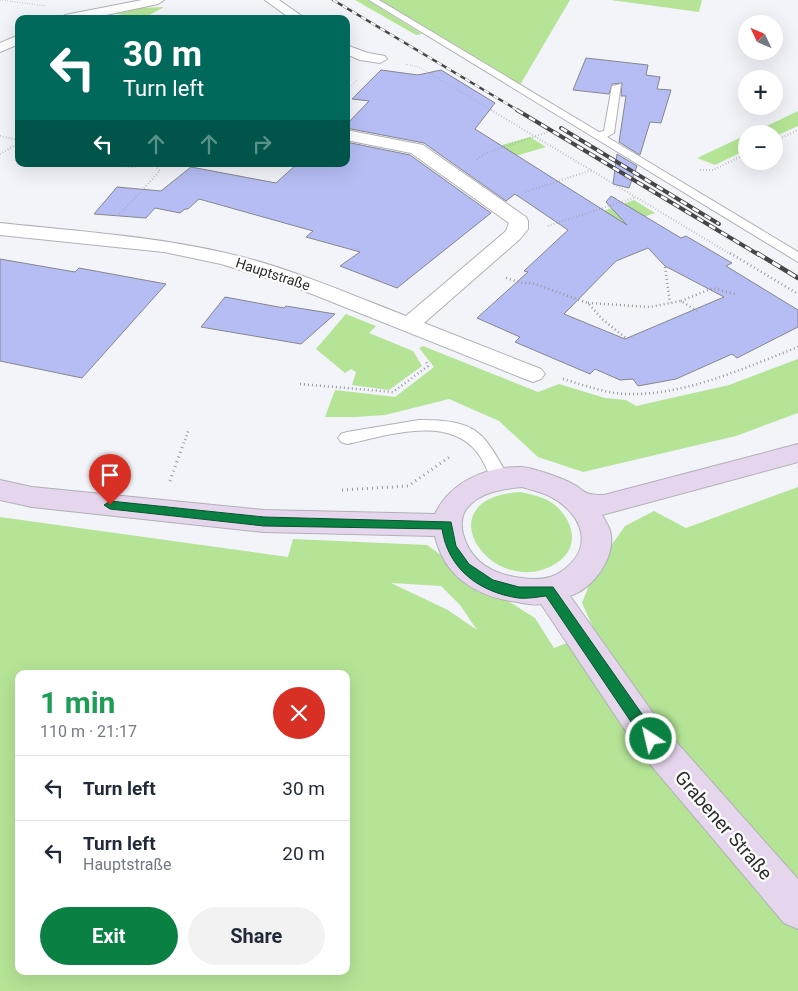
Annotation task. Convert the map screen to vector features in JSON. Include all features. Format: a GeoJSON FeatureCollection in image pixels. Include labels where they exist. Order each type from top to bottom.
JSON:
{"type":"FeatureCollection","features":[{"type":"Feature","properties":{"kind":"street"},"geometry":{"type":"LineString","coordinates":[[90,15],[158,0]]}},
{"type":"Feature","properties":{"kind":"street"},"geometry":{"type":"LineString","coordinates":[[271,0],[294,15]]}},
{"type":"Feature","properties":{"kind":"street"},"geometry":{"type":"LineString","coordinates":[[264,14],[271,10],[283,8]]}},
{"type":"Feature","properties":{"kind":"street"},"geometry":{"type":"LineString","coordinates":[[0,48],[15,40]]}},
{"type":"Feature","properties":{"kind":"street"},"geometry":{"type":"LineString","coordinates":[[350,51],[365,57],[380,59]]}},
{"type":"Feature","properties":{"kind":"street"},"geometry":{"type":"LineString","coordinates":[[350,136],[417,149],[514,216],[520,224],[513,235],[410,324]]}},
{"type":"Feature","properties":{"kind":"street","name":"Hauptstraße"},"geometry":{"type":"LineString","coordinates":[[0,229],[164,246],[226,259],[299,282],[410,324],[533,374]]}},
{"type":"Feature","properties":{"kind":"street"},"geometry":{"type":"LineString","coordinates":[[584,505],[604,505],[798,453]]}},
{"type":"Feature","properties":{"kind":"street"},"geometry":{"type":"LineString","coordinates":[[523,477],[546,481],[567,491],[584,505],[595,525],[598,545],[590,566],[574,582],[549,591],[519,593],[489,584],[465,568],[450,547],[447,525],[452,508],[463,494],[480,484],[500,478],[523,477]]}},
{"type":"Feature","properties":{"kind":"street"},"geometry":{"type":"LineString","coordinates":[[0,490],[32,497],[264,521],[447,525]]}},
{"type":"Feature","properties":{"kind":"street","name":"Grabener Straße"},"geometry":{"type":"LineString","coordinates":[[549,591],[651,739],[798,910]]}},
{"type":"Feature","properties":{"kind":"lane"},"geometry":{"type":"LineString","coordinates":[[373,0],[666,176],[798,258]]}},
{"type":"Feature","properties":{"kind":"lane"},"geometry":{"type":"LineString","coordinates":[[598,136],[609,133],[617,86]]}},
{"type":"Feature","properties":{"kind":"lane"},"geometry":{"type":"LineString","coordinates":[[347,438],[418,426],[446,426],[463,431],[482,446],[500,478]]}},
{"type":"Feature","properties":{"kind":"path"},"geometry":{"type":"LineString","coordinates":[[0,0],[66,8],[68,15]]}},
{"type":"Feature","properties":{"kind":"path"},"geometry":{"type":"LineString","coordinates":[[419,67],[798,294]]}},
{"type":"Feature","properties":{"kind":"path"},"geometry":{"type":"LineString","coordinates":[[783,137],[798,130]]}},
{"type":"Feature","properties":{"kind":"path"},"geometry":{"type":"LineString","coordinates":[[0,136],[15,140]]}},
{"type":"Feature","properties":{"kind":"path"},"geometry":{"type":"LineString","coordinates":[[452,173],[486,153],[534,136]]}},
{"type":"Feature","properties":{"kind":"path"},"geometry":{"type":"LineString","coordinates":[[0,154],[15,144]]}},
{"type":"Feature","properties":{"kind":"path"},"geometry":{"type":"LineString","coordinates":[[666,176],[684,170],[714,170],[738,158]]}},
{"type":"Feature","properties":{"kind":"path"},"geometry":{"type":"LineString","coordinates":[[96,239],[160,171],[156,167]]}},
{"type":"Feature","properties":{"kind":"path"},"geometry":{"type":"LineString","coordinates":[[494,202],[592,170]]}},
{"type":"Feature","properties":{"kind":"path"},"geometry":{"type":"LineString","coordinates":[[520,224],[550,226],[636,197]]}},
{"type":"Feature","properties":{"kind":"path"},"geometry":{"type":"LineString","coordinates":[[665,266],[670,303]]}},
{"type":"Feature","properties":{"kind":"path"},"geometry":{"type":"LineString","coordinates":[[477,267],[588,303],[630,308],[650,307],[681,301],[713,288],[735,294]]}},
{"type":"Feature","properties":{"kind":"path"},"geometry":{"type":"LineString","coordinates":[[681,301],[697,311]]}},
{"type":"Feature","properties":{"kind":"path"},"geometry":{"type":"LineString","coordinates":[[588,303],[602,319],[627,339]]}},
{"type":"Feature","properties":{"kind":"path"},"geometry":{"type":"LineString","coordinates":[[533,374],[559,378],[600,390],[641,394],[692,383],[798,347]]}},
{"type":"Feature","properties":{"kind":"path"},"geometry":{"type":"LineString","coordinates":[[300,384],[393,392],[428,366],[423,358]]}},
{"type":"Feature","properties":{"kind":"path"},"geometry":{"type":"LineString","coordinates":[[168,486],[189,429]]}},
{"type":"Feature","properties":{"kind":"path"},"geometry":{"type":"LineString","coordinates":[[340,490],[408,486],[450,457],[482,446]]}},
{"type":"Feature","properties":{"kind":"green space"},"geometry":{"type":"Polygon","coordinates":[[[355,0],[368,0],[422,34],[416,35],[355,0]]]}},
{"type":"Feature","properties":{"kind":"green space"},"geometry":{"type":"Polygon","coordinates":[[[379,0],[570,0],[520,85],[379,0]]]}},
{"type":"Feature","properties":{"kind":"green space"},"geometry":{"type":"Polygon","coordinates":[[[611,0],[702,0],[699,12],[611,0]]]}},
{"type":"Feature","properties":{"kind":"green space"},"geometry":{"type":"Polygon","coordinates":[[[164,7],[149,15],[116,14],[141,8],[164,7]]]}},
{"type":"Feature","properties":{"kind":"green space"},"geometry":{"type":"Polygon","coordinates":[[[798,111],[798,126],[783,133],[783,125],[769,125],[798,111]]]}},
{"type":"Feature","properties":{"kind":"green space"},"geometry":{"type":"Polygon","coordinates":[[[530,137],[546,147],[471,169],[457,158],[530,137]]]}},
{"type":"Feature","properties":{"kind":"green space"},"geometry":{"type":"Polygon","coordinates":[[[738,139],[738,154],[715,165],[697,158],[738,139]]]}},
{"type":"Feature","properties":{"kind":"green space"},"geometry":{"type":"Polygon","coordinates":[[[634,200],[655,213],[590,236],[570,223],[634,200]]]}},
{"type":"Feature","properties":{"kind":"green space"},"geometry":{"type":"Polygon","coordinates":[[[346,314],[376,326],[369,333],[413,351],[422,366],[389,390],[352,385],[356,372],[351,369],[345,373],[316,349],[346,314]]]}},
{"type":"Feature","properties":{"kind":"green space"},"geometry":{"type":"Polygon","coordinates":[[[423,346],[538,392],[559,384],[605,398],[626,400],[636,406],[729,385],[798,359],[798,413],[736,436],[583,472],[538,457],[499,421],[449,399],[385,415],[325,417],[335,390],[395,397],[434,367],[419,348],[423,346]]]}},
{"type":"Feature","properties":{"kind":"green space"},"geometry":{"type":"Polygon","coordinates":[[[798,487],[798,991],[0,991],[0,517],[288,557],[293,539],[427,545],[478,582],[535,618],[554,648],[595,632],[582,603],[596,567],[625,526],[654,511],[686,528],[798,487]],[[391,583],[448,610],[477,630],[460,605],[441,586],[391,583]]]}},
{"type":"Feature","properties":{"kind":"green space"},"geometry":{"type":"Polygon","coordinates":[[[520,492],[549,501],[563,514],[571,530],[572,539],[566,555],[558,562],[534,572],[512,570],[492,561],[478,546],[471,529],[475,512],[490,499],[520,492]]]}},
{"type":"Feature","properties":{"kind":"building"},"geometry":{"type":"Polygon","coordinates":[[[586,58],[648,65],[646,75],[660,77],[657,89],[671,90],[661,123],[650,122],[640,155],[619,142],[626,96],[621,96],[622,83],[612,84],[609,94],[573,90],[586,58]]]}},
{"type":"Feature","properties":{"kind":"building"},"geometry":{"type":"Polygon","coordinates":[[[381,70],[418,75],[441,70],[495,103],[475,129],[627,225],[606,202],[611,196],[681,238],[686,236],[732,263],[726,266],[798,310],[798,327],[737,358],[732,354],[676,379],[638,386],[633,379],[620,380],[595,369],[590,374],[515,342],[520,337],[477,318],[528,272],[524,271],[568,230],[515,194],[506,201],[424,143],[350,129],[350,121],[369,101],[352,99],[381,70]],[[648,248],[616,261],[564,314],[625,339],[724,297],[665,266],[648,248]]]}},
{"type":"Feature","properties":{"kind":"building"},"geometry":{"type":"Polygon","coordinates":[[[350,143],[410,155],[491,213],[397,288],[340,266],[360,252],[306,237],[313,231],[199,199],[188,209],[180,213],[155,208],[146,218],[94,214],[117,187],[161,191],[191,167],[276,183],[294,167],[350,167],[350,143]]]}},
{"type":"Feature","properties":{"kind":"building"},"geometry":{"type":"Polygon","coordinates":[[[617,154],[637,166],[629,188],[613,184],[617,154]]]}},
{"type":"Feature","properties":{"kind":"building"},"geometry":{"type":"Polygon","coordinates":[[[0,259],[75,272],[79,268],[166,284],[82,378],[0,361],[0,259]]]}},
{"type":"Feature","properties":{"kind":"building"},"geometry":{"type":"Polygon","coordinates":[[[225,297],[284,308],[286,306],[335,314],[301,344],[201,327],[225,297]]]}},
{"type":"Feature","properties":{"kind":"railway"},"geometry":{"type":"LineString","coordinates":[[333,0],[519,111]]}},
{"type":"Feature","properties":{"kind":"railway"},"geometry":{"type":"LineString","coordinates":[[517,110],[759,255]]}},
{"type":"Feature","properties":{"kind":"railway"},"geometry":{"type":"LineString","coordinates":[[561,128],[719,224]]}},
{"type":"Feature","properties":{"kind":"railway"},"geometry":{"type":"LineString","coordinates":[[757,253],[798,278]]}},
{"type":"Feature","properties":{"kind":"route"},"geometry":{"type":"LineString","coordinates":[[110,505],[264,521],[447,525],[450,547],[465,568],[489,584],[519,593],[549,591],[651,739]]}}]}
